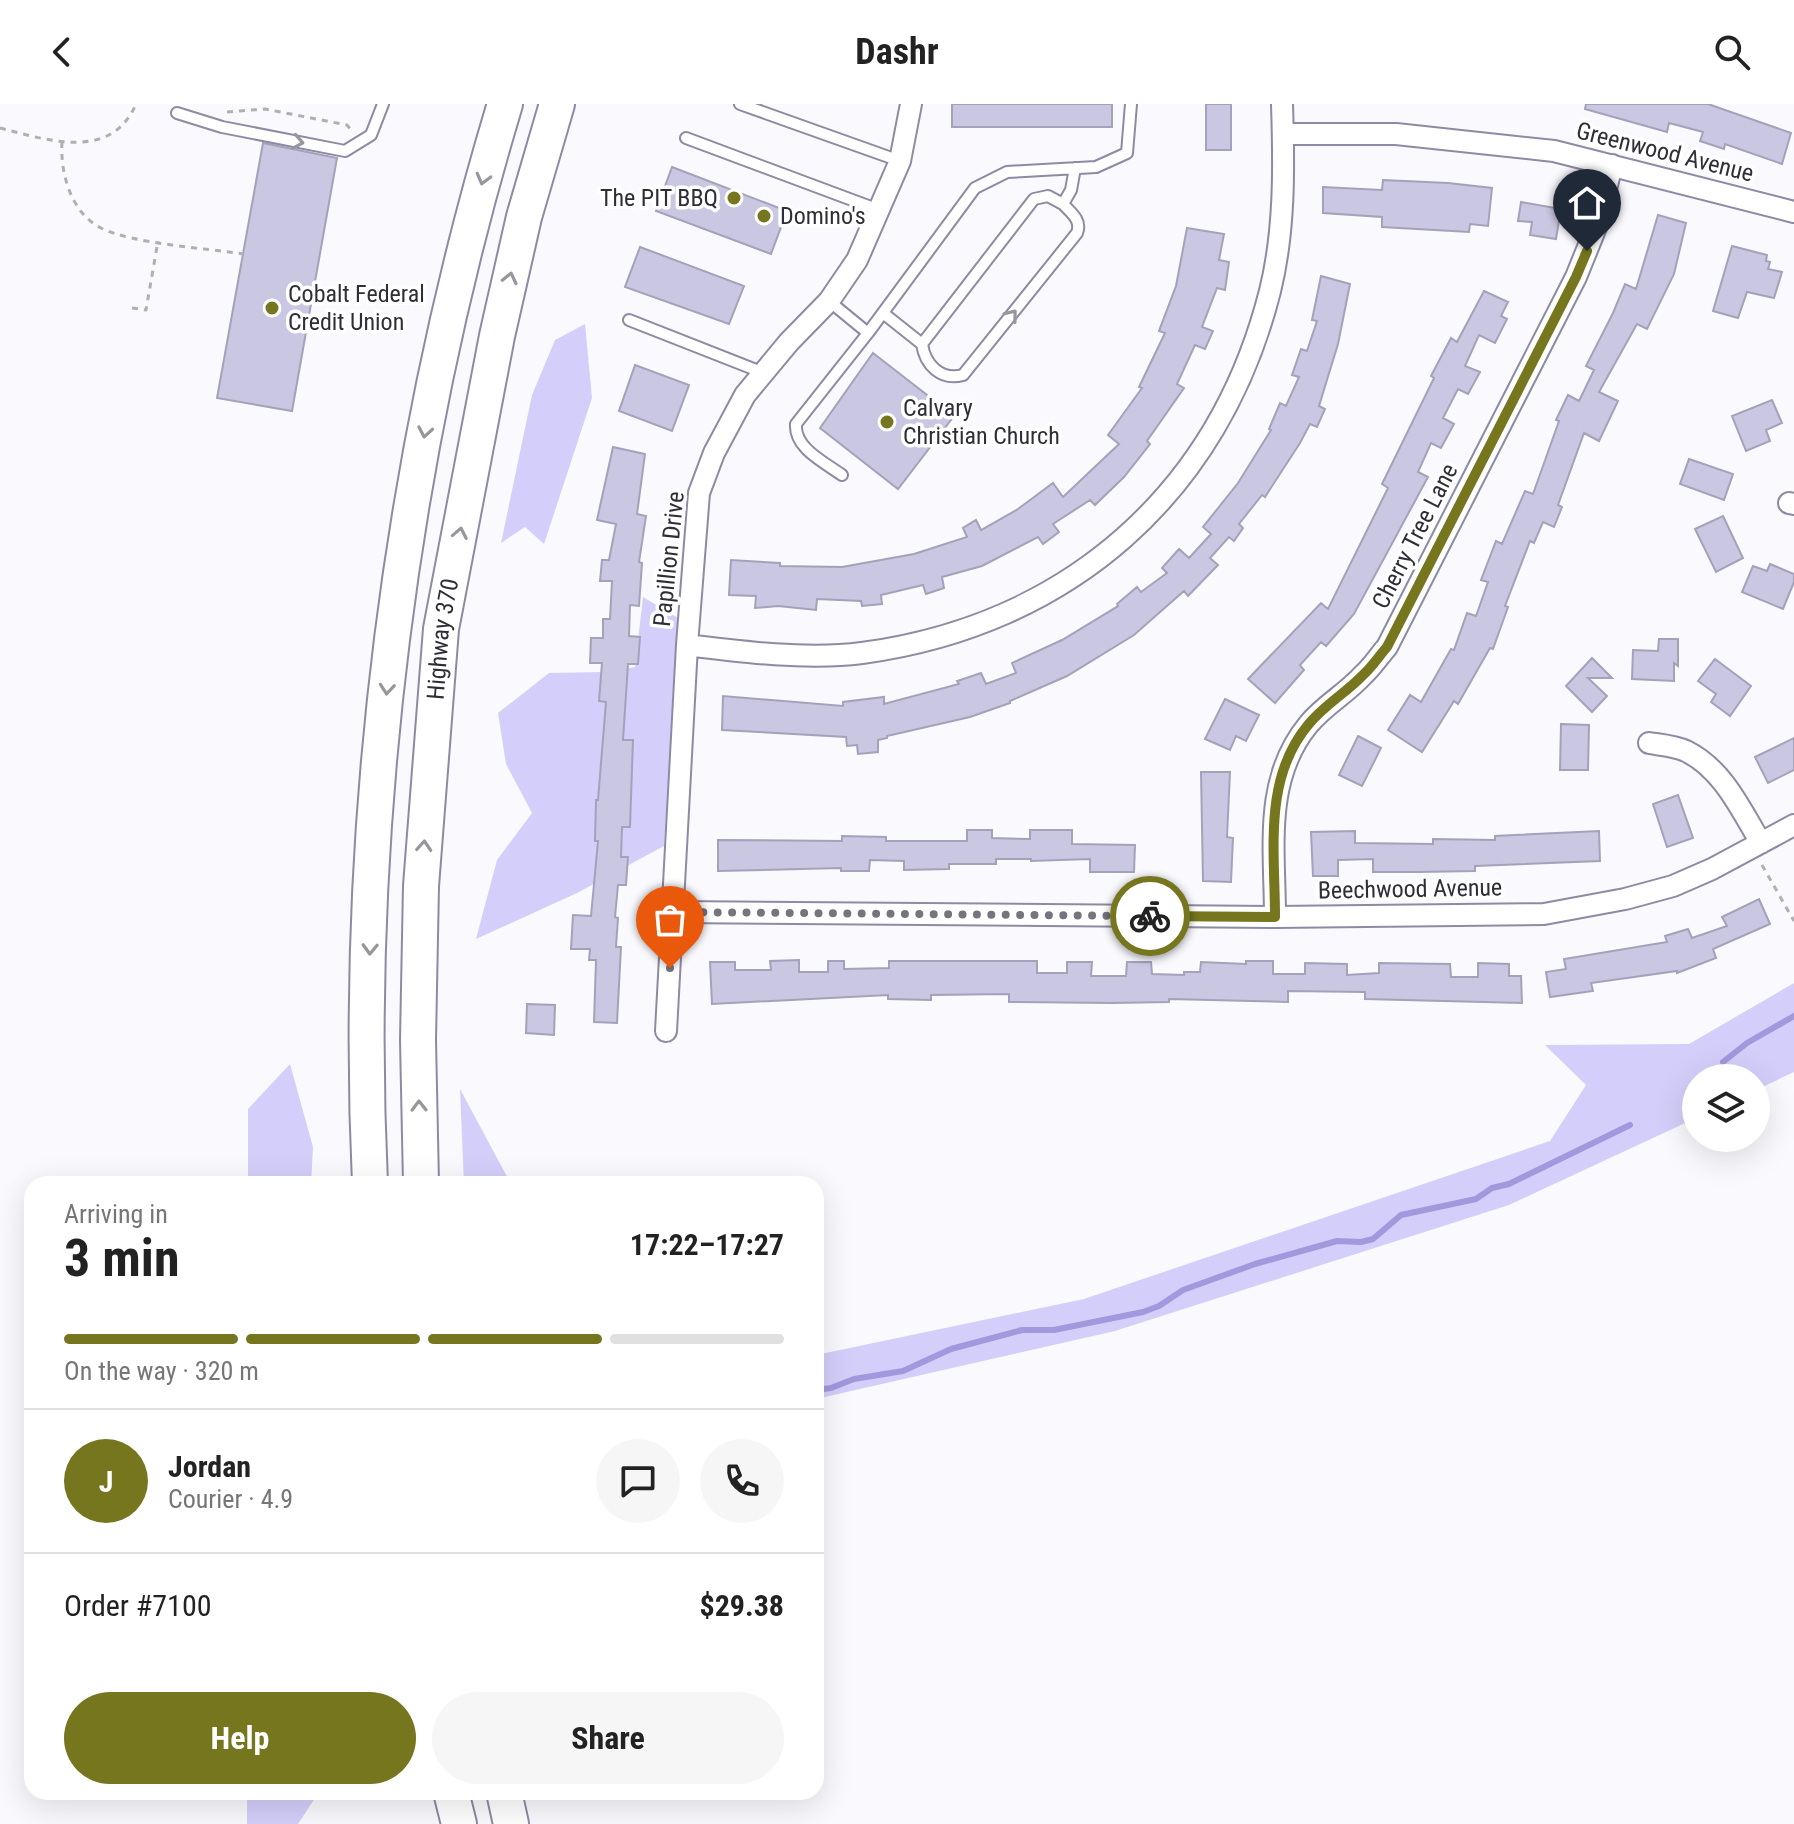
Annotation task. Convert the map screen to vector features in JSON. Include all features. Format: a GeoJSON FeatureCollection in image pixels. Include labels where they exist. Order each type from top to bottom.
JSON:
{"type":"FeatureCollection","features":[{"type":"Feature","properties":{"kind":"highway","name":"Highway 370"},"geometry":{"type":"LineString","coordinates":[[370,1176],[367,1038],[372,890],[390,664],[434,380],[458,275],[505,104]]}},
{"type":"Feature","properties":{"kind":"highway","name":"Highway 370"},"geometry":{"type":"LineString","coordinates":[[421,1176],[418,1040],[421,886],[441,629],[497,336],[524,217],[557,104]]}},
{"type":"Feature","properties":{"kind":"highway"},"geometry":{"type":"LineString","coordinates":[[453,1800],[459,1824]]}},
{"type":"Feature","properties":{"kind":"highway"},"geometry":{"type":"LineString","coordinates":[[506,1800],[511,1824]]}},
{"type":"Feature","properties":{"kind":"street","name":"Papillion Drive"},"geometry":{"type":"LineString","coordinates":[[666,1031],[687,645],[699,493],[714,453],[745,395],[829,301],[857,260],[900,161],[911,104]]}},
{"type":"Feature","properties":{"kind":"street"},"geometry":{"type":"LineString","coordinates":[[687,645],[808,654],[859,653],[917,643],[1031,603],[1080,574],[1138,526],[1180,481],[1212,433],[1235,391],[1255,343],[1271,289],[1280,229],[1282,104]]}},
{"type":"Feature","properties":{"kind":"street","name":"Greenwood Avenue"},"geometry":{"type":"LineString","coordinates":[[1283,134],[1425,137],[1554,151],[1794,212]]}},
{"type":"Feature","properties":{"kind":"street","name":"Cherry Tree Lane"},"geometry":{"type":"LineString","coordinates":[[1275,917],[1276,798],[1282,766],[1308,725],[1331,701],[1362,677],[1387,647],[1576,277],[1597,225],[1612,165]]}},
{"type":"Feature","properties":{"kind":"street"},"geometry":{"type":"LineString","coordinates":[[1649,743],[1684,750],[1708,764],[1728,789],[1757,845]]}},
{"type":"Feature","properties":{"kind":"street","name":"Beechwood Avenue"},"geometry":{"type":"LineString","coordinates":[[673,912],[1275,917],[1544,914],[1625,899],[1673,886],[1794,825]]}},
{"type":"Feature","properties":{"kind":"lane"},"geometry":{"type":"LineString","coordinates":[[177,113],[222,127],[345,151],[371,135],[383,104]]}},
{"type":"Feature","properties":{"kind":"lane"},"geometry":{"type":"LineString","coordinates":[[740,104],[900,161]]}},
{"type":"Feature","properties":{"kind":"lane"},"geometry":{"type":"LineString","coordinates":[[842,475],[802,445],[795,435],[796,424],[975,188],[1007,172],[1096,167],[1127,153],[1131,104]]}},
{"type":"Feature","properties":{"kind":"lane"},"geometry":{"type":"LineString","coordinates":[[686,138],[881,210]]}},
{"type":"Feature","properties":{"kind":"lane"},"geometry":{"type":"LineString","coordinates":[[1063,204],[1071,190],[1075,168]]}},
{"type":"Feature","properties":{"kind":"lane"},"geometry":{"type":"LineString","coordinates":[[1048,196],[1063,204],[1078,220],[1080,227],[1077,233],[963,375],[953,378],[942,375],[923,355],[922,344],[1034,199],[1048,196]]}},
{"type":"Feature","properties":{"kind":"lane"},"geometry":{"type":"LineString","coordinates":[[829,301],[868,333]]}},
{"type":"Feature","properties":{"kind":"lane"},"geometry":{"type":"LineString","coordinates":[[883,313],[922,344]]}},
{"type":"Feature","properties":{"kind":"lane"},"geometry":{"type":"LineString","coordinates":[[629,320],[764,373]]}},
{"type":"Feature","properties":{"kind":"path"},"geometry":{"type":"LineString","coordinates":[[0,128],[62,142],[89,143],[126,122],[136,104]]}},
{"type":"Feature","properties":{"kind":"path"},"geometry":{"type":"LineString","coordinates":[[219,113],[265,109],[347,125],[362,142]]}},
{"type":"Feature","properties":{"kind":"path"},"geometry":{"type":"LineString","coordinates":[[62,142],[61,159],[74,203],[102,229],[243,254]]}},
{"type":"Feature","properties":{"kind":"path"},"geometry":{"type":"LineString","coordinates":[[132,308],[146,310],[158,241]]}},
{"type":"Feature","properties":{"kind":"path"},"geometry":{"type":"LineString","coordinates":[[1757,845],[1794,921]]}},
{"type":"Feature","properties":{"kind":"shaded area"},"geometry":{"type":"Polygon","coordinates":[[[585,324],[592,398],[544,544],[525,527],[501,543],[532,395],[555,340],[585,324]]]}},
{"type":"Feature","properties":{"kind":"shaded area"},"geometry":{"type":"Polygon","coordinates":[[[643,597],[680,619],[664,846],[577,893],[476,939],[497,860],[532,813],[506,764],[498,713],[549,673],[602,672],[635,667],[643,597]]]}},
{"type":"Feature","properties":{"kind":"shaded area"},"geometry":{"type":"Polygon","coordinates":[[[1794,983],[1794,1072],[1770,1083],[1770,1064],[1682,1064],[1682,1125],[1509,1205],[1115,1331],[824,1397],[824,1353],[1084,1299],[1550,1141],[1586,1085],[1545,1045],[1689,1044],[1794,983]]]}},
{"type":"Feature","properties":{"kind":"shaded area"},"geometry":{"type":"Polygon","coordinates":[[[290,1064],[313,1147],[311,1176],[248,1176],[248,1109],[290,1064]]]}},
{"type":"Feature","properties":{"kind":"shaded area"},"geometry":{"type":"Polygon","coordinates":[[[460,1089],[507,1176],[464,1176],[460,1089]]]}},
{"type":"Feature","properties":{"kind":"shaded area"},"geometry":{"type":"Polygon","coordinates":[[[247,1800],[314,1800],[298,1824],[247,1824],[247,1800]]]}},
{"type":"Feature","properties":{"kind":"building"},"geometry":{"type":"Polygon","coordinates":[[[952,104],[1112,104],[1112,127],[952,127],[952,104]]]}},
{"type":"Feature","properties":{"kind":"building"},"geometry":{"type":"Polygon","coordinates":[[[1206,104],[1231,104],[1231,150],[1206,150],[1206,104]]]}},
{"type":"Feature","properties":{"kind":"building"},"geometry":{"type":"Polygon","coordinates":[[[1586,104],[1708,104],[1791,133],[1782,164],[1725,144],[1724,149],[1700,141],[1703,132],[1669,123],[1667,132],[1585,109],[1586,104]]]}},
{"type":"Feature","properties":{"kind":"building","name":"Cobalt Federal Credit Union"},"geometry":{"type":"Polygon","coordinates":[[[263,143],[337,158],[292,411],[217,398],[263,143]]]}},
{"type":"Feature","properties":{"kind":"building"},"geometry":{"type":"Polygon","coordinates":[[[672,167],[787,211],[771,254],[656,211],[672,167]]]}},
{"type":"Feature","properties":{"kind":"building"},"geometry":{"type":"Polygon","coordinates":[[[1383,180],[1492,188],[1488,226],[1470,224],[1469,232],[1382,227],[1382,217],[1323,213],[1323,187],[1382,190],[1383,180]]]}},
{"type":"Feature","properties":{"kind":"building"},"geometry":{"type":"Polygon","coordinates":[[[1521,202],[1561,209],[1556,239],[1530,235],[1532,222],[1518,221],[1521,202]]]}},
{"type":"Feature","properties":{"kind":"building"},"geometry":{"type":"Polygon","coordinates":[[[1658,215],[1686,223],[1674,274],[1647,329],[1637,324],[1599,392],[1618,401],[1599,441],[1584,433],[1558,505],[1562,507],[1554,527],[1543,522],[1534,543],[1530,541],[1505,606],[1508,607],[1493,649],[1490,648],[1458,704],[1454,701],[1422,752],[1388,730],[1410,695],[1421,702],[1451,649],[1454,650],[1467,613],[1476,616],[1488,582],[1481,580],[1496,541],[1502,544],[1525,491],[1533,494],[1559,421],[1556,420],[1568,395],[1579,401],[1594,370],[1586,366],[1625,284],[1636,289],[1658,215]]]}},
{"type":"Feature","properties":{"kind":"building"},"geometry":{"type":"Polygon","coordinates":[[[1187,228],[1224,234],[1219,260],[1229,262],[1225,290],[1217,288],[1202,327],[1213,331],[1205,349],[1195,345],[1177,384],[1184,388],[1147,441],[1150,444],[1124,477],[1095,505],[1090,500],[1053,524],[1059,532],[1043,544],[1038,537],[982,566],[942,577],[944,588],[926,594],[923,585],[881,595],[882,604],[862,606],[861,601],[817,599],[816,610],[778,606],[755,608],[756,596],[729,595],[731,560],[780,563],[780,566],[842,567],[914,554],[967,537],[963,528],[976,520],[981,530],[1018,509],[1053,483],[1063,497],[1119,444],[1108,435],[1142,388],[1139,387],[1165,333],[1159,331],[1176,286],[1187,228]]]}},
{"type":"Feature","properties":{"kind":"building"},"geometry":{"type":"Polygon","coordinates":[[[1732,246],[1767,255],[1766,261],[1770,262],[1768,269],[1782,272],[1774,298],[1747,292],[1738,318],[1713,311],[1732,246]]]}},
{"type":"Feature","properties":{"kind":"building"},"geometry":{"type":"Polygon","coordinates":[[[640,247],[744,286],[729,324],[625,287],[640,247]]]}},
{"type":"Feature","properties":{"kind":"building"},"geometry":{"type":"Polygon","coordinates":[[[1321,276],[1350,284],[1338,344],[1319,406],[1325,409],[1317,427],[1310,424],[1265,497],[1262,495],[1239,524],[1243,528],[1234,541],[1229,537],[1210,558],[1218,565],[1188,596],[1184,591],[1134,635],[1067,676],[1010,703],[970,717],[887,736],[878,740],[878,752],[858,754],[857,745],[847,746],[846,737],[722,730],[723,696],[843,706],[843,702],[884,697],[884,704],[959,684],[957,681],[981,673],[986,684],[1016,673],[1012,663],[1062,640],[1118,606],[1137,587],[1141,592],[1167,573],[1162,568],[1179,549],[1189,558],[1211,534],[1203,527],[1238,483],[1271,430],[1280,403],[1286,406],[1299,377],[1292,375],[1301,349],[1307,351],[1317,321],[1312,320],[1321,276]]]}},
{"type":"Feature","properties":{"kind":"building"},"geometry":{"type":"Polygon","coordinates":[[[1484,291],[1508,302],[1501,316],[1507,319],[1495,343],[1479,335],[1465,366],[1480,372],[1468,394],[1458,389],[1443,418],[1454,424],[1441,448],[1431,443],[1418,472],[1428,477],[1354,614],[1326,646],[1321,642],[1300,665],[1304,670],[1275,703],[1248,679],[1321,603],[1328,609],[1388,488],[1382,484],[1434,378],[1431,376],[1451,338],[1457,342],[1484,291]]]}},
{"type":"Feature","properties":{"kind":"building","name":"Calvary Christian Church"},"geometry":{"type":"Polygon","coordinates":[[[873,353],[954,416],[898,489],[820,428],[873,353]]]}},
{"type":"Feature","properties":{"kind":"building"},"geometry":{"type":"Polygon","coordinates":[[[635,365],[689,385],[672,431],[619,411],[635,365]]]}},
{"type":"Feature","properties":{"kind":"building"},"geometry":{"type":"Polygon","coordinates":[[[1772,400],[1782,423],[1766,430],[1770,441],[1746,451],[1732,416],[1772,400]]]}},
{"type":"Feature","properties":{"kind":"building"},"geometry":{"type":"Polygon","coordinates":[[[613,447],[645,454],[637,514],[646,516],[639,562],[642,563],[639,606],[630,605],[629,636],[640,637],[638,664],[628,664],[623,740],[633,740],[630,827],[622,827],[621,857],[628,857],[626,885],[618,885],[615,917],[618,918],[616,947],[621,947],[617,1023],[594,1022],[596,960],[589,960],[590,949],[571,949],[573,915],[591,916],[598,841],[595,841],[596,800],[606,702],[599,701],[602,663],[590,663],[591,638],[603,638],[603,619],[610,619],[612,581],[600,581],[602,560],[609,560],[616,524],[597,520],[613,447]]]}},
{"type":"Feature","properties":{"kind":"building"},"geometry":{"type":"Polygon","coordinates":[[[1689,459],[1733,474],[1724,500],[1680,484],[1689,459]]]}},
{"type":"Feature","properties":{"kind":"building"},"geometry":{"type":"Polygon","coordinates":[[[1723,516],[1743,558],[1716,572],[1695,529],[1723,516]]]}},
{"type":"Feature","properties":{"kind":"building"},"geometry":{"type":"Polygon","coordinates":[[[1770,564],[1794,574],[1783,609],[1742,592],[1753,566],[1767,571],[1770,564]]]}},
{"type":"Feature","properties":{"kind":"building"},"geometry":{"type":"Polygon","coordinates":[[[1659,639],[1678,639],[1678,666],[1674,663],[1674,681],[1632,679],[1633,650],[1658,651],[1659,639]]]}},
{"type":"Feature","properties":{"kind":"building"},"geometry":{"type":"Polygon","coordinates":[[[1592,658],[1612,678],[1588,678],[1607,696],[1592,712],[1566,686],[1592,658]]]}},
{"type":"Feature","properties":{"kind":"building"},"geometry":{"type":"Polygon","coordinates":[[[1715,659],[1751,686],[1730,716],[1711,702],[1716,694],[1698,681],[1715,659]]]}},
{"type":"Feature","properties":{"kind":"building"},"geometry":{"type":"Polygon","coordinates":[[[1225,699],[1259,715],[1246,741],[1236,736],[1230,750],[1205,739],[1225,699]]]}},
{"type":"Feature","properties":{"kind":"building"},"geometry":{"type":"Polygon","coordinates":[[[1561,724],[1589,725],[1588,770],[1560,770],[1561,724]]]}},
{"type":"Feature","properties":{"kind":"building"},"geometry":{"type":"Polygon","coordinates":[[[1358,736],[1381,748],[1362,786],[1339,775],[1358,736]]]}},
{"type":"Feature","properties":{"kind":"building"},"geometry":{"type":"Polygon","coordinates":[[[1794,738],[1794,770],[1768,783],[1755,757],[1794,738]]]}},
{"type":"Feature","properties":{"kind":"building"},"geometry":{"type":"Polygon","coordinates":[[[1201,772],[1230,772],[1227,837],[1233,838],[1231,882],[1203,881],[1201,772]]]}},
{"type":"Feature","properties":{"kind":"building"},"geometry":{"type":"Polygon","coordinates":[[[1678,795],[1693,838],[1667,847],[1653,804],[1678,795]]]}},
{"type":"Feature","properties":{"kind":"building"},"geometry":{"type":"Polygon","coordinates":[[[967,830],[992,830],[992,838],[1030,839],[1030,830],[1072,830],[1072,844],[1135,845],[1134,872],[1090,872],[1090,859],[996,859],[996,864],[949,864],[949,869],[904,870],[904,861],[870,860],[869,871],[841,871],[841,868],[718,871],[718,840],[842,841],[842,836],[886,837],[886,841],[967,841],[967,830]]]}},
{"type":"Feature","properties":{"kind":"building"},"geometry":{"type":"Polygon","coordinates":[[[1355,831],[1355,843],[1433,844],[1433,839],[1495,840],[1495,836],[1599,831],[1600,861],[1475,866],[1475,871],[1373,872],[1373,859],[1338,860],[1338,876],[1313,876],[1311,832],[1355,831]]]}},
{"type":"Feature","properties":{"kind":"building"},"geometry":{"type":"Polygon","coordinates":[[[1759,899],[1770,924],[1713,949],[1716,958],[1677,973],[1591,983],[1593,991],[1550,997],[1546,972],[1566,969],[1564,959],[1667,942],[1665,936],[1688,929],[1692,938],[1727,926],[1722,917],[1759,899]]]}},
{"type":"Feature","properties":{"kind":"building"},"geometry":{"type":"Polygon","coordinates":[[[799,960],[799,972],[828,972],[828,961],[844,961],[844,969],[889,968],[889,961],[1037,961],[1037,973],[1067,973],[1067,962],[1092,962],[1091,976],[1126,976],[1127,962],[1151,962],[1152,974],[1184,975],[1184,972],[1200,972],[1201,962],[1246,964],[1246,961],[1273,961],[1273,974],[1305,974],[1305,963],[1347,964],[1347,975],[1379,973],[1379,963],[1450,964],[1451,977],[1478,977],[1478,963],[1509,964],[1509,976],[1521,976],[1522,1003],[1365,999],[1365,992],[1288,991],[1288,1002],[1169,999],[1169,1002],[1009,1002],[1009,994],[931,995],[931,1000],[888,999],[888,995],[712,1004],[710,962],[735,962],[735,970],[771,970],[770,961],[799,960]]]}},
{"type":"Feature","properties":{"kind":"building"},"geometry":{"type":"Polygon","coordinates":[[[527,1004],[555,1005],[554,1035],[526,1033],[527,1004]]]}},
{"type":"Feature","properties":{"kind":"waterway"},"geometry":{"type":"LineString","coordinates":[[1723,1062],[1747,1043],[1794,1016]]}},
{"type":"Feature","properties":{"kind":"waterway"},"geometry":{"type":"LineString","coordinates":[[824,1389],[854,1379],[903,1371],[951,1349],[1022,1330],[1054,1330],[1143,1312],[1159,1306],[1183,1290],[1255,1264],[1337,1241],[1373,1239],[1401,1215],[1476,1199],[1492,1188],[1509,1184],[1630,1125]]}},
{"type":"Feature","properties":{"kind":"way so far"},"geometry":{"type":"LineString","coordinates":[[670,968],[673,912],[1150,916]]}},
{"type":"Feature","properties":{"kind":"place","name":"The PIT BBQ"},"geometry":{"type":"Point","coordinates":[734,198]}},
{"type":"Feature","properties":{"kind":"place","name":"Domino's"},"geometry":{"type":"Point","coordinates":[764,216]}},
{"type":"Feature","properties":{"kind":"place","name":"Cobalt Federal Credit Union"},"geometry":{"type":"Point","coordinates":[272,308]}},
{"type":"Feature","properties":{"kind":"place","name":"Calvary Christian Church"},"geometry":{"type":"Point","coordinates":[887,422]}},
{"type":"Feature","properties":{"kind":"route"},"geometry":{"type":"LineString","coordinates":[[1150,916],[1275,917],[1276,798],[1282,766],[1308,725],[1331,701],[1362,677],[1387,647],[1587,251]]}}]}
